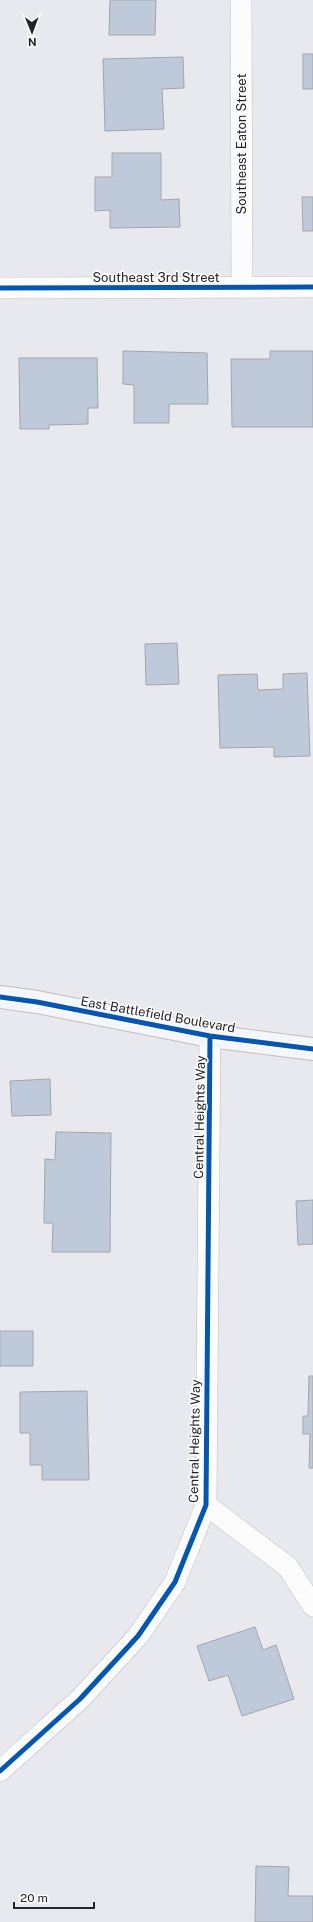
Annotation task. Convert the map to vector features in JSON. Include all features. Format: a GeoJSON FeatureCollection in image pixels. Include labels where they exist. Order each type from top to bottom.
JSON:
{"type":"FeatureCollection","features":[{"type":"Feature","properties":{"kind":"street","name":"Southeast Eaton Street"},"geometry":{"type":"LineString","coordinates":[[241,0],[242,288]]}},
{"type":"Feature","properties":{"kind":"street","name":"Southeast 3rd Street"},"geometry":{"type":"LineString","coordinates":[[0,288],[313,287]]}},
{"type":"Feature","properties":{"kind":"street","name":"East Battlefield Boulevard"},"geometry":{"type":"LineString","coordinates":[[0,997],[37,1002],[210,1036],[313,1049]]}},
{"type":"Feature","properties":{"kind":"street","name":"Central Heights Way"},"geometry":{"type":"LineString","coordinates":[[0,1771],[80,1699],[138,1636],[175,1582],[206,1504],[210,1036]]}},
{"type":"Feature","properties":{"kind":"street"},"geometry":{"type":"LineString","coordinates":[[206,1504],[288,1567],[313,1606]]}},
{"type":"Feature","properties":{"kind":"building"},"geometry":{"type":"Polygon","coordinates":[[[110,0],[156,0],[155,35],[109,35],[110,0]]]}},
{"type":"Feature","properties":{"kind":"building"},"geometry":{"type":"Polygon","coordinates":[[[303,54],[313,54],[313,89],[303,89],[303,54]]]}},
{"type":"Feature","properties":{"kind":"building"},"geometry":{"type":"Polygon","coordinates":[[[183,57],[184,88],[162,89],[164,129],[105,131],[103,59],[183,57]]]}},
{"type":"Feature","properties":{"kind":"building"},"geometry":{"type":"Polygon","coordinates":[[[112,153],[161,153],[161,200],[179,199],[180,227],[110,228],[110,210],[95,211],[95,177],[112,177],[112,153]]]}},
{"type":"Feature","properties":{"kind":"building"},"geometry":{"type":"Polygon","coordinates":[[[302,197],[313,197],[313,231],[303,231],[302,197]]]}},
{"type":"Feature","properties":{"kind":"building"},"geometry":{"type":"Polygon","coordinates":[[[123,351],[207,353],[208,404],[169,404],[169,423],[134,423],[134,385],[123,384],[123,351]]]}},
{"type":"Feature","properties":{"kind":"building"},"geometry":{"type":"Polygon","coordinates":[[[270,351],[313,351],[313,427],[232,427],[231,359],[270,359],[270,351]]]}},
{"type":"Feature","properties":{"kind":"building"},"geometry":{"type":"Polygon","coordinates":[[[19,358],[97,358],[98,408],[88,408],[88,424],[49,425],[49,429],[20,429],[19,358]]]}},
{"type":"Feature","properties":{"kind":"building"},"geometry":{"type":"Polygon","coordinates":[[[177,643],[179,684],[146,685],[145,644],[177,643]]]}},
{"type":"Feature","properties":{"kind":"building"},"geometry":{"type":"Polygon","coordinates":[[[307,673],[310,756],[274,757],[274,747],[220,748],[218,675],[257,674],[258,690],[283,689],[283,674],[307,673]]]}},
{"type":"Feature","properties":{"kind":"building"},"geometry":{"type":"Polygon","coordinates":[[[50,1079],[51,1115],[12,1116],[10,1081],[50,1079]]]}},
{"type":"Feature","properties":{"kind":"building"},"geometry":{"type":"Polygon","coordinates":[[[56,1132],[111,1133],[110,1252],[52,1252],[53,1223],[44,1223],[45,1159],[55,1160],[56,1132]]]}},
{"type":"Feature","properties":{"kind":"building"},"geometry":{"type":"Polygon","coordinates":[[[313,1200],[313,1244],[298,1245],[296,1201],[313,1200]]]}},
{"type":"Feature","properties":{"kind":"building"},"geometry":{"type":"Polygon","coordinates":[[[0,1331],[33,1331],[33,1366],[0,1366],[0,1331]]]}},
{"type":"Feature","properties":{"kind":"building"},"geometry":{"type":"Polygon","coordinates":[[[309,1376],[313,1376],[313,1468],[309,1468],[310,1434],[303,1434],[303,1416],[308,1416],[309,1376]]]}},
{"type":"Feature","properties":{"kind":"building"},"geometry":{"type":"Polygon","coordinates":[[[87,1391],[89,1480],[42,1480],[42,1465],[30,1465],[30,1433],[20,1433],[20,1392],[87,1391]]]}},
{"type":"Feature","properties":{"kind":"building"},"geometry":{"type":"Polygon","coordinates":[[[255,1627],[263,1650],[276,1645],[294,1699],[242,1716],[228,1675],[209,1681],[197,1646],[255,1627]]]}},
{"type":"Feature","properties":{"kind":"building"},"geometry":{"type":"Polygon","coordinates":[[[256,1866],[289,1867],[288,1896],[313,1896],[313,1922],[255,1922],[256,1866]]]}},
{"type":"Feature","properties":{"kind":"cycle path"},"geometry":{"type":"LineString","coordinates":[[0,288],[313,287]]}},
{"type":"Feature","properties":{"kind":"cycle path"},"geometry":{"type":"LineString","coordinates":[[0,997],[37,1002],[210,1036],[313,1049]]}},
{"type":"Feature","properties":{"kind":"cycle path"},"geometry":{"type":"LineString","coordinates":[[0,1771],[80,1699],[138,1636],[175,1582],[206,1505],[210,1036]]}}]}
